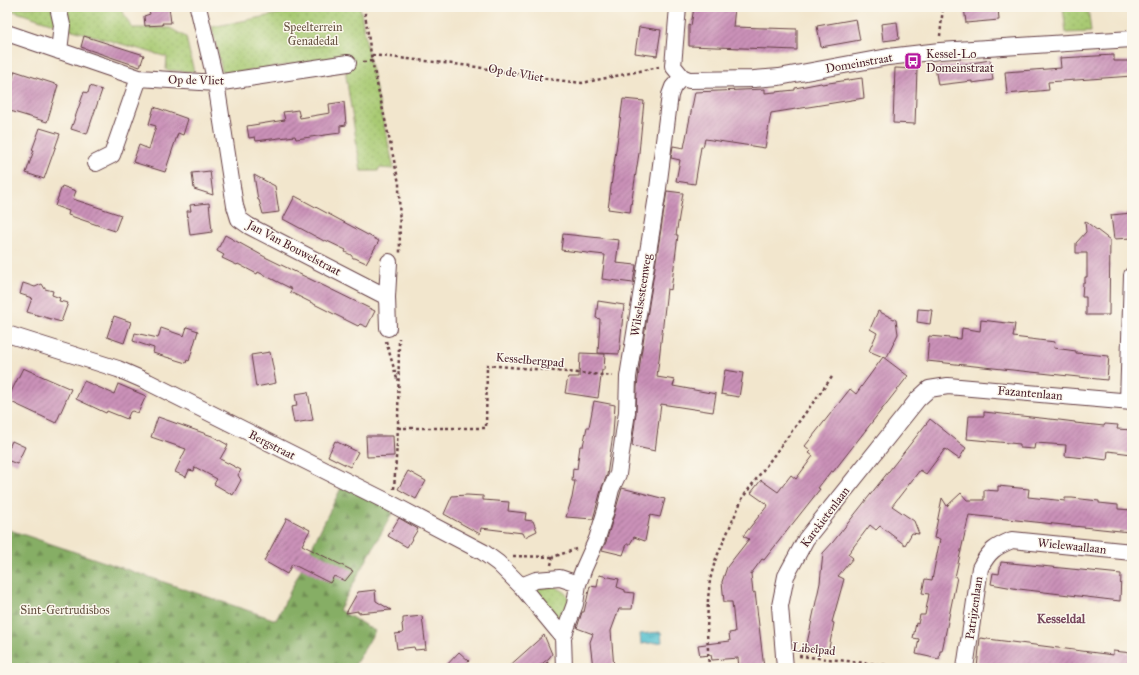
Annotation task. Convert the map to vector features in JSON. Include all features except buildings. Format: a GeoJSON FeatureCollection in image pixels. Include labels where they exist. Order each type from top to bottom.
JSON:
{"type":"FeatureCollection","features":[{"type":"Feature","properties":{"kind":"street"},"geometry":{"type":"LineString","coordinates":[[58,7],[62,25],[59,51]]}},
{"type":"Feature","properties":{"kind":"street"},"geometry":{"type":"LineString","coordinates":[[198,7],[216,83]]}},
{"type":"Feature","properties":{"kind":"street"},"geometry":{"type":"LineString","coordinates":[[678,7],[673,61],[675,70],[682,78]]}},
{"type":"Feature","properties":{"kind":"street","name":"Op de Vliet"},"geometry":{"type":"LineString","coordinates":[[7,33],[139,78],[216,83],[348,63]]}},
{"type":"Feature","properties":{"kind":"street","name":"Domeinstraat"},"geometry":{"type":"LineString","coordinates":[[682,78],[689,80],[700,80],[773,77],[888,57],[940,51],[1132,39]]}},
{"type":"Feature","properties":{"kind":"street"},"geometry":{"type":"LineString","coordinates":[[96,163],[112,156],[139,78]]}},
{"type":"Feature","properties":{"kind":"street","name":"Wilselsesteenweg"},"geometry":{"type":"LineString","coordinates":[[564,668],[562,637],[575,604],[578,584],[592,551],[606,510],[611,489],[618,474],[627,412],[628,377],[657,196],[670,94],[673,87],[682,78]]}},
{"type":"Feature","properties":{"kind":"street","name":"Jan Van Bouwelstraat"},"geometry":{"type":"LineString","coordinates":[[216,83],[235,206],[239,219],[249,226],[387,297]]}},
{"type":"Feature","properties":{"kind":"street"},"geometry":{"type":"LineString","coordinates":[[386,331],[389,262]]}},
{"type":"Feature","properties":{"kind":"street"},"geometry":{"type":"LineString","coordinates":[[1130,402],[1132,276]]}},
{"type":"Feature","properties":{"kind":"street","name":"Bergstraat"},"geometry":{"type":"LineString","coordinates":[[7,334],[118,369],[148,382],[463,541],[498,563],[521,586]]}},
{"type":"Feature","properties":{"kind":"street","name":"Fazantenlaan"},"geometry":{"type":"LineString","coordinates":[[929,390],[948,386],[1130,402]]}},
{"type":"Feature","properties":{"kind":"street","name":"Karekietenlaan"},"geometry":{"type":"LineString","coordinates":[[784,661],[780,618],[781,594],[786,576],[795,557],[806,539],[918,399],[929,390]]}},
{"type":"Feature","properties":{"kind":"street","name":"Wielewaallaan"},"geometry":{"type":"LineString","coordinates":[[1012,540],[1132,552]]}},
{"type":"Feature","properties":{"kind":"street","name":"Patrijzenlaan"},"geometry":{"type":"LineString","coordinates":[[965,668],[980,568],[987,554],[995,548],[1012,540]]}},
{"type":"Feature","properties":{"kind":"street"},"geometry":{"type":"LineString","coordinates":[[562,637],[521,586],[536,580],[560,578],[578,584]]}},
{"type":"Feature","properties":{"kind":"path"},"geometry":{"type":"LineString","coordinates":[[364,7],[372,61]]}},
{"type":"Feature","properties":{"kind":"path"},"geometry":{"type":"LineString","coordinates":[[941,33],[943,7]]}},
{"type":"Feature","properties":{"kind":"path","name":"Op de Vliet"},"geometry":{"type":"LineString","coordinates":[[372,55],[471,66],[539,78],[582,83],[659,67]]}},
{"type":"Feature","properties":{"kind":"path"},"geometry":{"type":"LineString","coordinates":[[386,331],[398,382]]}},
{"type":"Feature","properties":{"kind":"path","name":"Kesselbergpad"},"geometry":{"type":"LineString","coordinates":[[398,428],[486,428],[487,365],[628,377]]}},
{"type":"Feature","properties":{"kind":"path"},"geometry":{"type":"LineString","coordinates":[[709,668],[707,632],[708,599],[710,580],[715,561],[743,497],[832,377]]}},
{"type":"Feature","properties":{"kind":"path"},"geometry":{"type":"LineString","coordinates":[[527,556],[553,557],[580,547],[592,551]]}},
{"type":"Feature","properties":{"kind":"path"},"geometry":{"type":"LineString","coordinates":[[547,579],[553,557]]}},
{"type":"Feature","properties":{"kind":"path","name":"Libelpad"},"geometry":{"type":"LineString","coordinates":[[784,661],[914,668]]}},
{"type":"Feature","properties":{"kind":"green space"},"geometry":{"type":"Polygon","coordinates":[[[7,7],[76,7],[81,9],[83,7],[120,7],[132,28],[170,28],[186,37],[194,72],[166,70],[167,57],[69,29],[7,9],[7,7]]]}},
{"type":"Feature","properties":{"kind":"green space","name":"Speelterrein Genadedal"},"geometry":{"type":"Polygon","coordinates":[[[312,7],[360,7],[369,58],[394,169],[379,168],[378,171],[361,171],[346,76],[346,56],[228,74],[222,71],[212,27],[312,7]]]}},
{"type":"Feature","properties":{"kind":"green space"},"geometry":{"type":"Polygon","coordinates":[[[1063,7],[1088,7],[1091,32],[1066,33],[1063,7]]]}},
{"type":"Feature","properties":{"kind":"green space"},"geometry":{"type":"Polygon","coordinates":[[[325,37],[326,45],[293,49],[291,41],[325,37]]]}},
{"type":"Feature","properties":{"kind":"green space","name":"Sint-Gertrudisbos"},"geometry":{"type":"Polygon","coordinates":[[[342,486],[394,510],[339,610],[375,631],[353,668],[7,668],[7,529],[276,620],[342,486]]]}},
{"type":"Feature","properties":{"kind":"green space"},"geometry":{"type":"Polygon","coordinates":[[[554,586],[565,592],[569,598],[563,625],[531,587],[554,586]]]}},
{"type":"Feature","properties":{"kind":"water"},"geometry":{"type":"Polygon","coordinates":[[[661,632],[662,642],[641,644],[640,634],[661,632]]]}},
{"type":"Feature","properties":{"kind":"place","name":"Kessel-Lo Domeinstraat"},"geometry":{"type":"Point","coordinates":[913,61]}},
{"type":"Feature","properties":{"kind":"district","name":"Kesseldal"},"geometry":{"type":"Point","coordinates":[1061,618]}}]}
